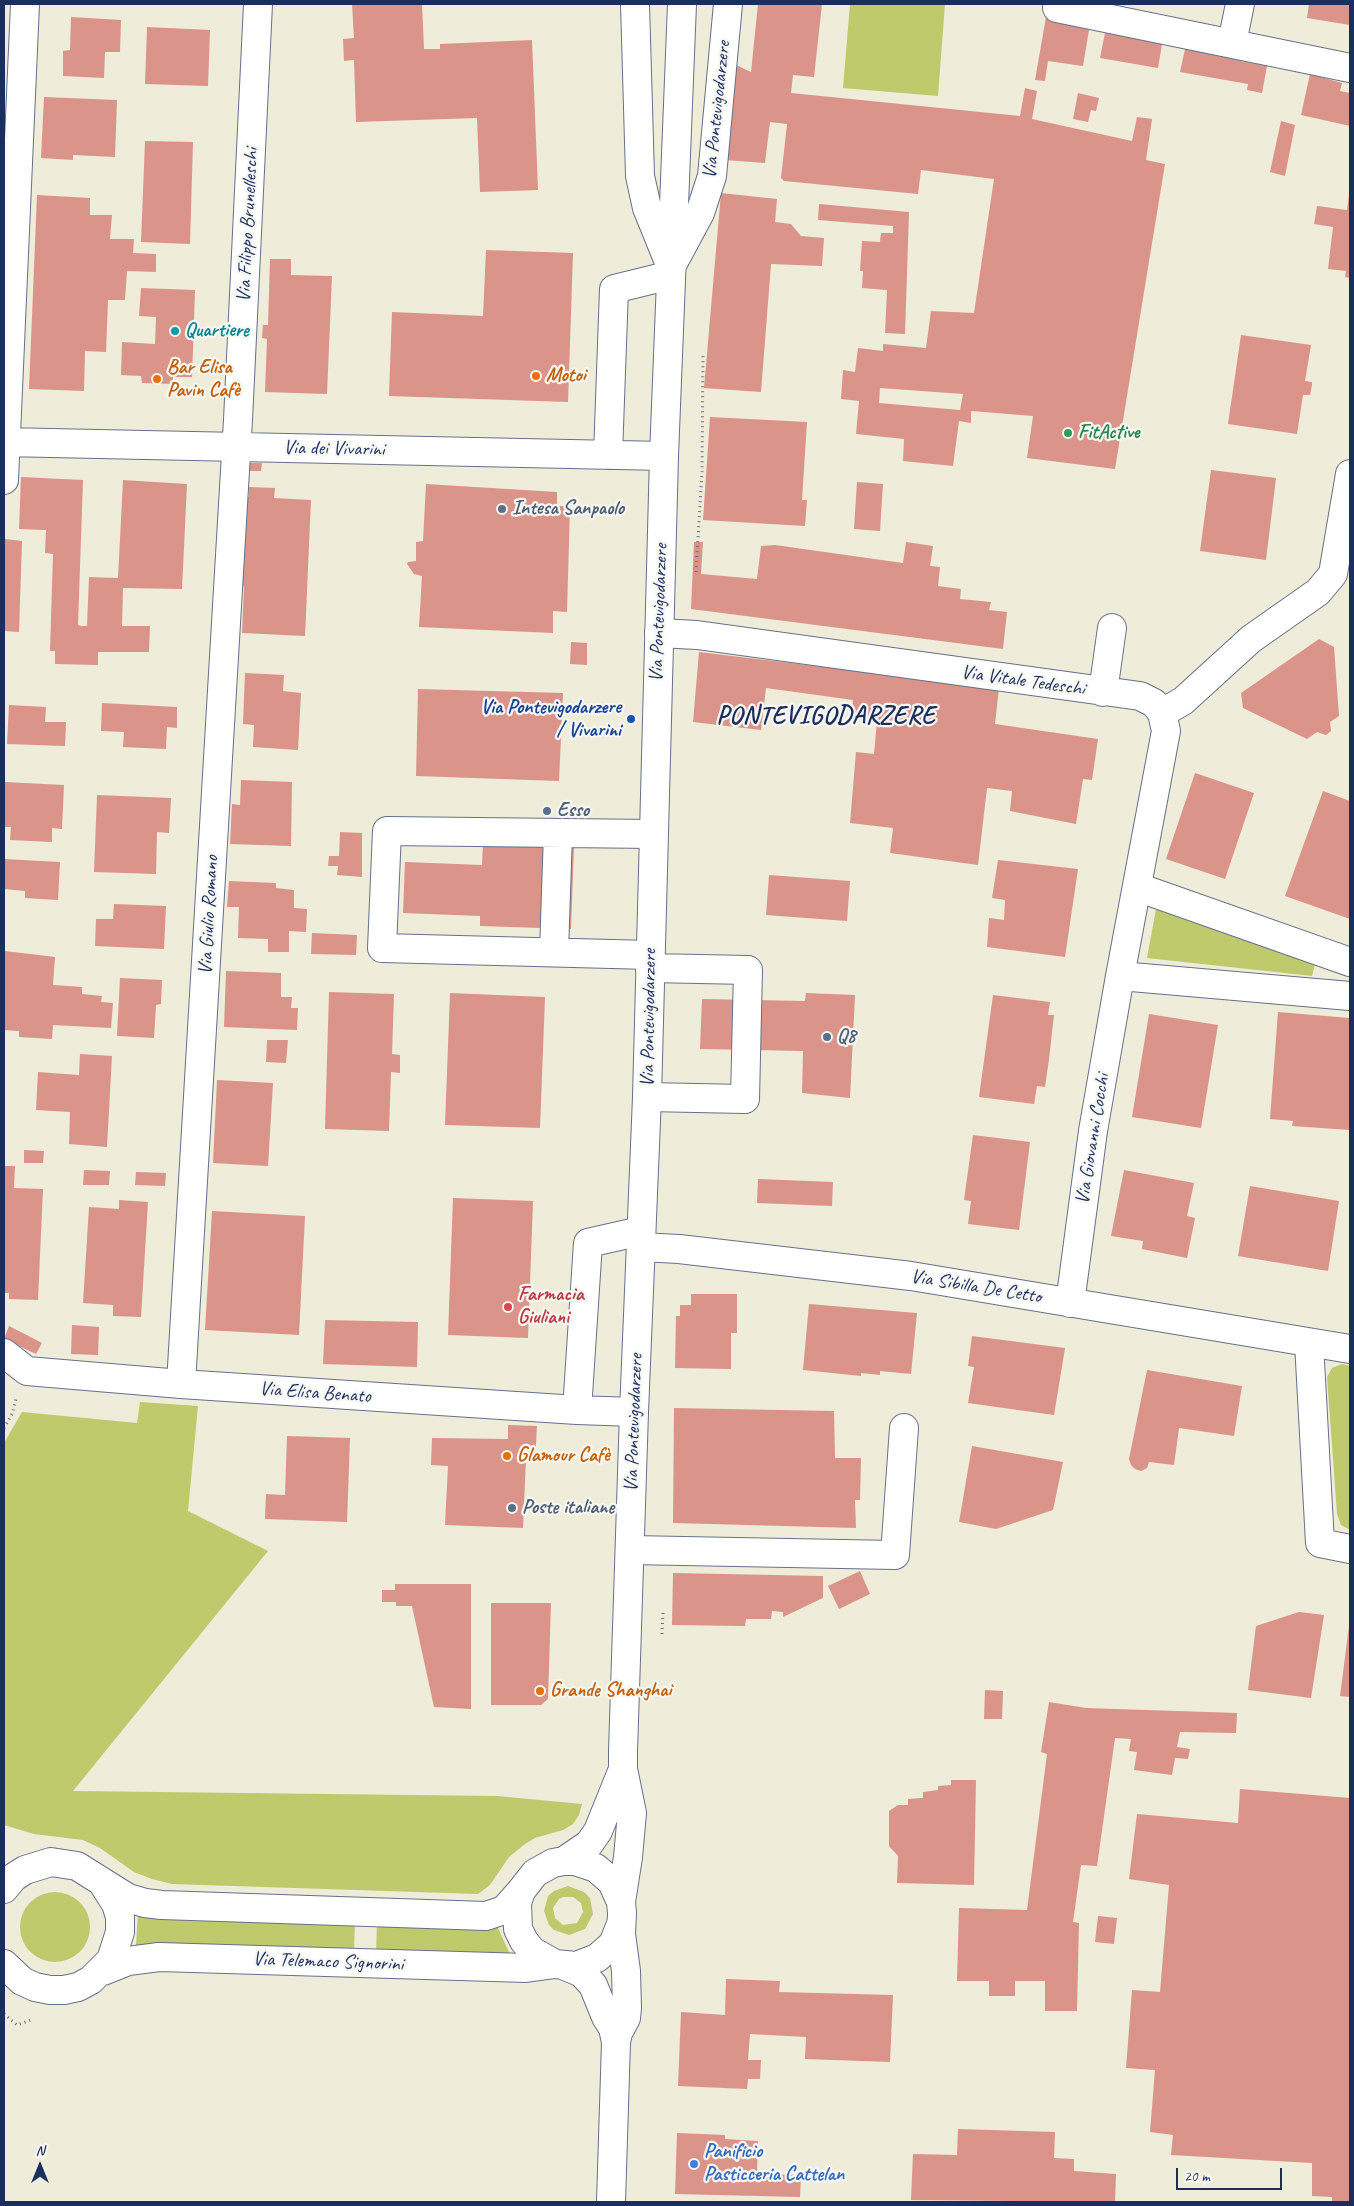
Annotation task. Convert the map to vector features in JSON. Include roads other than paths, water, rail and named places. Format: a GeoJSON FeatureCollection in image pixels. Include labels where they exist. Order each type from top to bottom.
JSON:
{"type":"FeatureCollection","features":[{"type":"Feature","properties":{"kind":"street"},"geometry":{"type":"LineString","coordinates":[[4,480],[4,442],[25,4]]}},
{"type":"Feature","properties":{"kind":"street","name":"Via Filippo Brunelleschi"},"geometry":{"type":"LineString","coordinates":[[237,447],[258,4]]}},
{"type":"Feature","properties":{"kind":"street","name":"Via Pontevigodarzere"},"geometry":{"type":"LineString","coordinates":[[635,4],[640,176],[647,208],[671,271]]}},
{"type":"Feature","properties":{"kind":"street","name":"Via Pontevigodarzere"},"geometry":{"type":"LineString","coordinates":[[560,1965],[576,1966],[597,1958],[613,1944],[621,1913],[632,1813],[623,1769],[634,1412],[647,1097],[664,456],[682,4]]}},
{"type":"Feature","properties":{"kind":"street","name":"Via Pontevigodarzere"},"geometry":{"type":"LineString","coordinates":[[671,271],[700,213],[712,176],[728,4]]}},
{"type":"Feature","properties":{"kind":"street"},"geometry":{"type":"LineString","coordinates":[[1232,43],[1240,4]]}},
{"type":"Feature","properties":{"kind":"street"},"geometry":{"type":"LineString","coordinates":[[1057,8],[1350,68]]}},
{"type":"Feature","properties":{"kind":"street"},"geometry":{"type":"LineString","coordinates":[[608,455],[614,289],[671,271]]}},
{"type":"Feature","properties":{"kind":"street","name":"Via dei Vivarini"},"geometry":{"type":"LineString","coordinates":[[4,442],[664,456]]}},
{"type":"Feature","properties":{"kind":"street","name":"Via Giulio Romano"},"geometry":{"type":"LineString","coordinates":[[181,1384],[237,447]]}},
{"type":"Feature","properties":{"kind":"street"},"geometry":{"type":"LineString","coordinates":[[1162,713],[1183,702],[1251,639],[1342,576],[1350,474]]}},
{"type":"Feature","properties":{"kind":"street"},"geometry":{"type":"LineString","coordinates":[[1103,692],[1112,628]]}},
{"type":"Feature","properties":{"kind":"street","name":"Via Vitale Tedeschi"},"geometry":{"type":"LineString","coordinates":[[659,633],[697,635],[1140,696],[1154,703],[1162,713]]}},
{"type":"Feature","properties":{"kind":"street","name":"Via Giovanni Cocchi"},"geometry":{"type":"LineString","coordinates":[[1070,1303],[1094,1130],[1136,887],[1166,731],[1162,713]]}},
{"type":"Feature","properties":{"kind":"street"},"geometry":{"type":"LineString","coordinates":[[647,1097],[745,1099],[748,970],[554,952],[382,948],[387,831],[653,834]]}},
{"type":"Feature","properties":{"kind":"street"},"geometry":{"type":"LineString","coordinates":[[554,952],[558,833]]}},
{"type":"Feature","properties":{"kind":"street"},"geometry":{"type":"LineString","coordinates":[[1136,887],[1350,962]]}},
{"type":"Feature","properties":{"kind":"street"},"geometry":{"type":"LineString","coordinates":[[1120,976],[1350,996]]}},
{"type":"Feature","properties":{"kind":"street","name":"Via Sibilla De Cetto"},"geometry":{"type":"LineString","coordinates":[[577,1410],[588,1243],[641,1239],[679,1249],[910,1276],[1350,1349]]}},
{"type":"Feature","properties":{"kind":"street"},"geometry":{"type":"LineString","coordinates":[[1309,1343],[1320,1543],[1350,1550]]}},
{"type":"Feature","properties":{"kind":"street","name":"Via Elisa Benato"},"geometry":{"type":"LineString","coordinates":[[4,1353],[27,1371],[181,1384],[577,1410],[634,1412]]}},
{"type":"Feature","properties":{"kind":"street"},"geometry":{"type":"LineString","coordinates":[[630,1550],[895,1555],[904,1428]]}},
{"type":"Feature","properties":{"kind":"street","name":"Via Pontevigodarzere"},"geometry":{"type":"LineString","coordinates":[[564,1861],[589,1844],[598,1831],[623,1769]]}},
{"type":"Feature","properties":{"kind":"street","name":"Via Pontevigodarzere"},"geometry":{"type":"LineString","coordinates":[[611,2202],[616,2042],[618,2032],[626,2018],[628,1992],[621,1913],[612,1882],[596,1868],[575,1861],[553,1863],[534,1874],[521,1891],[517,1903],[518,1929],[532,1951],[560,1965],[582,1973],[594,1985],[606,2017],[613,2028],[616,2042]]}},
{"type":"Feature","properties":{"kind":"street","name":"Via Telemaco Signorini"},"geometry":{"type":"LineString","coordinates":[[4,1887],[25,1870],[51,1862],[77,1866],[128,1898],[162,1905],[477,1916],[496,1914],[504,1910],[521,1891]]}},
{"type":"Feature","properties":{"kind":"street","name":"Via Telemaco Signorini"},"geometry":{"type":"LineString","coordinates":[[100,1879],[116,1904],[120,1917],[120,1932],[117,1946],[111,1960],[103,1971]]}},
{"type":"Feature","properties":{"kind":"street","name":"Via Telemaco Signorini"},"geometry":{"type":"LineString","coordinates":[[4,1964],[22,1982],[50,1990],[78,1987],[103,1971],[128,1961],[159,1957],[526,1968],[560,1965]]}},
{"type":"Feature","properties":{"kind":"place","name":"Quartiere"},"geometry":{"type":"Point","coordinates":[175,331]}},
{"type":"Feature","properties":{"kind":"place","name":"Motoi"},"geometry":{"type":"Point","coordinates":[536,376]}},
{"type":"Feature","properties":{"kind":"place","name":"Bar Elisa Pavin Cafè"},"geometry":{"type":"Point","coordinates":[157,379]}},
{"type":"Feature","properties":{"kind":"place","name":"FitActive"},"geometry":{"type":"Point","coordinates":[1068,433]}},
{"type":"Feature","properties":{"kind":"place","name":"Intesa Sanpaolo"},"geometry":{"type":"Point","coordinates":[502,509]}},
{"type":"Feature","properties":{"kind":"place","name":"Via Pontevigodarzere / Vivarini"},"geometry":{"type":"Point","coordinates":[631,719]}},
{"type":"Feature","properties":{"kind":"place","name":"Esso"},"geometry":{"type":"Point","coordinates":[547,811]}},
{"type":"Feature","properties":{"kind":"place","name":"Q8"},"geometry":{"type":"Point","coordinates":[827,1037]}},
{"type":"Feature","properties":{"kind":"place","name":"Farmacia Giuliani"},"geometry":{"type":"Point","coordinates":[508,1307]}},
{"type":"Feature","properties":{"kind":"place","name":"Glamour Cafè"},"geometry":{"type":"Point","coordinates":[507,1456]}},
{"type":"Feature","properties":{"kind":"place","name":"Poste italiane"},"geometry":{"type":"Point","coordinates":[512,1508]}},
{"type":"Feature","properties":{"kind":"place","name":"Grande Shanghai"},"geometry":{"type":"Point","coordinates":[540,1691]}},
{"type":"Feature","properties":{"kind":"place","name":"Panificio Pasticceria Cattelan"},"geometry":{"type":"Point","coordinates":[694,2164]}},
{"type":"Feature","properties":{"kind":"district","name":"PONTEVIGODARZERE"},"geometry":{"type":"Point","coordinates":[826,716]}}]}
